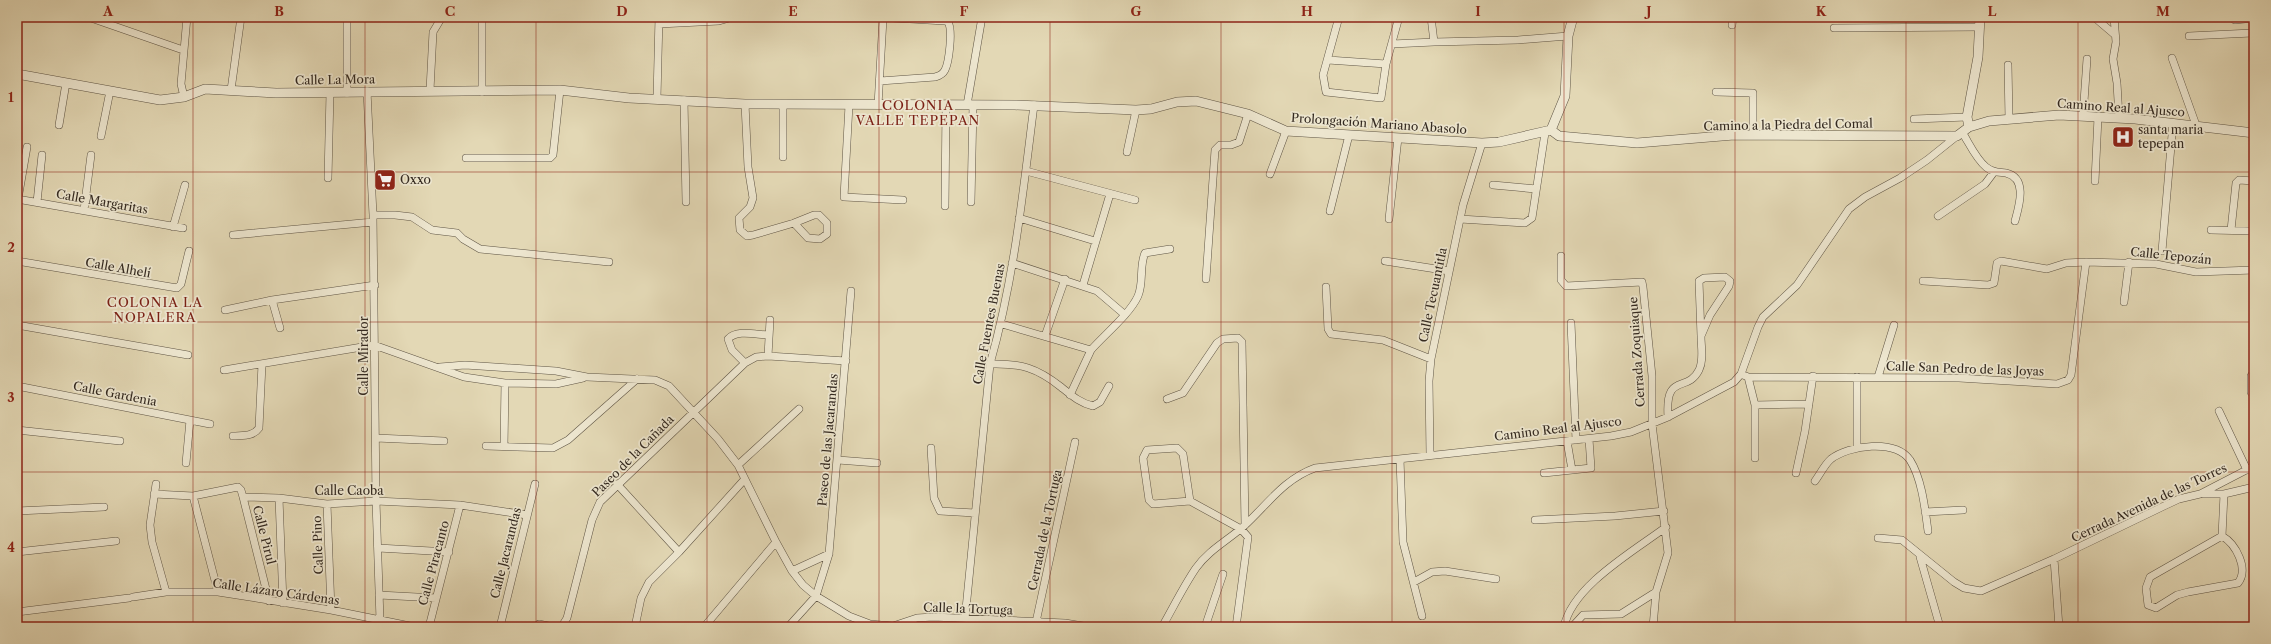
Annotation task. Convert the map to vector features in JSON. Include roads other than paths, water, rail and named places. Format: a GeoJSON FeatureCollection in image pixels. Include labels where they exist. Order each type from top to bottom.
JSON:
{"type":"FeatureCollection","features":[{"type":"Feature","properties":{"kind":"street"},"geometry":{"type":"LineString","coordinates":[[88,17],[183,50]]}},
{"type":"Feature","properties":{"kind":"street"},"geometry":{"type":"LineString","coordinates":[[184,97],[181,84],[187,17]]}},
{"type":"Feature","properties":{"kind":"street"},"geometry":{"type":"LineString","coordinates":[[231,90],[241,17]]}},
{"type":"Feature","properties":{"kind":"street"},"geometry":{"type":"LineString","coordinates":[[347,17],[347,93]]}},
{"type":"Feature","properties":{"kind":"street"},"geometry":{"type":"LineString","coordinates":[[430,90],[433,32],[442,17]]}},
{"type":"Feature","properties":{"kind":"street"},"geometry":{"type":"LineString","coordinates":[[482,17],[482,92]]}},
{"type":"Feature","properties":{"kind":"street"},"geometry":{"type":"LineString","coordinates":[[657,98],[659,21],[719,21],[733,17]]}},
{"type":"Feature","properties":{"kind":"street"},"geometry":{"type":"LineString","coordinates":[[971,202],[970,105],[982,17]]}},
{"type":"Feature","properties":{"kind":"street"},"geometry":{"type":"LineString","coordinates":[[1340,17],[1323,75],[1326,92],[1381,98],[1386,64],[1399,17]]}},
{"type":"Feature","properties":{"kind":"street"},"geometry":{"type":"LineString","coordinates":[[1432,17],[1434,42]]}},
{"type":"Feature","properties":{"kind":"street"},"geometry":{"type":"LineString","coordinates":[[1460,218],[1525,223],[1532,218],[1536,189],[1548,131],[1564,96],[1568,36],[1573,17]]}},
{"type":"Feature","properties":{"kind":"street"},"geometry":{"type":"LineString","coordinates":[[1732,25],[1733,17]]}},
{"type":"Feature","properties":{"kind":"street"},"geometry":{"type":"LineString","coordinates":[[1980,17],[1978,57],[1963,132],[1986,167],[1994,172],[2012,175],[2018,182],[2021,200],[2016,221]]}},
{"type":"Feature","properties":{"kind":"street"},"geometry":{"type":"LineString","coordinates":[[2094,17],[2114,34]]}},
{"type":"Feature","properties":{"kind":"street"},"geometry":{"type":"LineString","coordinates":[[2114,17],[2114,34],[2116,42],[2113,59],[2117,83],[2119,118]]}},
{"type":"Feature","properties":{"kind":"street"},"geometry":{"type":"LineString","coordinates":[[2235,17],[2235,20],[2245,18],[2254,19]]}},
{"type":"Feature","properties":{"kind":"street"},"geometry":{"type":"LineString","coordinates":[[878,105],[880,81],[879,18],[948,22],[951,30],[947,66],[940,75],[935,77],[880,81]]}},
{"type":"Feature","properties":{"kind":"street"},"geometry":{"type":"LineString","coordinates":[[2189,36],[2253,35],[2254,25]]}},
{"type":"Feature","properties":{"kind":"street"},"geometry":{"type":"LineString","coordinates":[[1834,28],[1980,27]]}},
{"type":"Feature","properties":{"kind":"street"},"geometry":{"type":"LineString","coordinates":[[1392,44],[1518,40],[1568,36]]}},
{"type":"Feature","properties":{"kind":"street"},"geometry":{"type":"LineString","coordinates":[[2172,58],[2196,125]]}},
{"type":"Feature","properties":{"kind":"street"},"geometry":{"type":"LineString","coordinates":[[2082,116],[2087,59]]}},
{"type":"Feature","properties":{"kind":"street"},"geometry":{"type":"LineString","coordinates":[[1328,60],[1386,64]]}},
{"type":"Feature","properties":{"kind":"street"},"geometry":{"type":"LineString","coordinates":[[2008,64],[2009,119]]}},
{"type":"Feature","properties":{"kind":"street","name":"Calle La Mora"},"geometry":{"type":"LineString","coordinates":[[17,74],[160,100],[184,97],[205,89],[276,93],[347,93],[367,91],[430,90],[482,92],[560,90],[629,98],[657,98]]}},
{"type":"Feature","properties":{"kind":"street"},"geometry":{"type":"LineString","coordinates":[[59,125],[66,83]]}},
{"type":"Feature","properties":{"kind":"street"},"geometry":{"type":"LineString","coordinates":[[466,158],[550,158],[553,155],[560,90]]}},
{"type":"Feature","properties":{"kind":"street"},"geometry":{"type":"LineString","coordinates":[[101,136],[110,91]]}},
{"type":"Feature","properties":{"kind":"street","name":"Calle Mirador"},"geometry":{"type":"LineString","coordinates":[[367,91],[375,285],[374,345],[379,624]]}},
{"type":"Feature","properties":{"kind":"street"},"geometry":{"type":"LineString","coordinates":[[1716,92],[1753,93],[1753,135]]}},
{"type":"Feature","properties":{"kind":"street"},"geometry":{"type":"LineString","coordinates":[[328,178],[330,93]]}},
{"type":"Feature","properties":{"kind":"street","name":"Prolongación Mariano Abasolo"},"geometry":{"type":"LineString","coordinates":[[657,98],[746,104],[1034,105],[1136,110],[1151,109],[1177,102],[1196,101],[1248,114],[1286,131],[1482,143],[1548,131]]}},
{"type":"Feature","properties":{"kind":"street"},"geometry":{"type":"LineString","coordinates":[[684,100],[686,202]]}},
{"type":"Feature","properties":{"kind":"street"},"geometry":{"type":"LineString","coordinates":[[746,104],[748,167],[753,198],[750,207],[739,218],[740,230],[747,236],[794,223],[814,215],[819,215],[827,223],[827,234],[820,239],[808,238],[794,223]]}},
{"type":"Feature","properties":{"kind":"street"},"geometry":{"type":"LineString","coordinates":[[783,104],[784,157]]}},
{"type":"Feature","properties":{"kind":"street"},"geometry":{"type":"LineString","coordinates":[[849,105],[844,197],[903,200]]}},
{"type":"Feature","properties":{"kind":"street"},"geometry":{"type":"LineString","coordinates":[[945,206],[946,105]]}},
{"type":"Feature","properties":{"kind":"street","name":"Calle Fuentes Buenas"},"geometry":{"type":"LineString","coordinates":[[965,619],[990,364],[1002,324],[1026,171],[1034,105]]}},
{"type":"Feature","properties":{"kind":"street"},"geometry":{"type":"LineString","coordinates":[[1127,152],[1136,110]]}},
{"type":"Feature","properties":{"kind":"street"},"geometry":{"type":"LineString","coordinates":[[1206,279],[1215,150],[1220,145],[1231,146],[1239,142],[1248,114]]}},
{"type":"Feature","properties":{"kind":"street","name":"Camino Real al Ajusco"},"geometry":{"type":"LineString","coordinates":[[1162,627],[1196,568],[1212,550],[1243,527],[1284,486],[1302,473],[1315,468],[1589,439],[1631,432],[1668,417],[1728,387],[1744,375],[1758,327],[1763,318],[1797,285],[1815,262],[1836,226],[1849,209],[1865,197],[1922,163],[1963,132],[1989,121],[2059,115],[2119,118],[2196,125],[2254,134]]}},
{"type":"Feature","properties":{"kind":"street"},"geometry":{"type":"LineString","coordinates":[[1914,119],[1967,117]]}},
{"type":"Feature","properties":{"kind":"street"},"geometry":{"type":"LineString","coordinates":[[2095,181],[2098,117]]}},
{"type":"Feature","properties":{"kind":"street"},"geometry":{"type":"LineString","coordinates":[[2162,251],[2173,123]]}},
{"type":"Feature","properties":{"kind":"street"},"geometry":{"type":"LineString","coordinates":[[1270,174],[1286,131]]}},
{"type":"Feature","properties":{"kind":"street","name":"Camino a la Piedra del Comal"},"geometry":{"type":"LineString","coordinates":[[1548,131],[1559,136],[1637,142],[1753,135],[1963,132]]}},
{"type":"Feature","properties":{"kind":"street"},"geometry":{"type":"LineString","coordinates":[[1330,211],[1349,135]]}},
{"type":"Feature","properties":{"kind":"street"},"geometry":{"type":"LineString","coordinates":[[1389,219],[1398,138]]}},
{"type":"Feature","properties":{"kind":"street","name":"Calle Tecuantitla"},"geometry":{"type":"LineString","coordinates":[[1430,455],[1429,381],[1431,359],[1460,218],[1482,143]]}},
{"type":"Feature","properties":{"kind":"street"},"geometry":{"type":"LineString","coordinates":[[17,199],[27,147]]}},
{"type":"Feature","properties":{"kind":"street"},"geometry":{"type":"LineString","coordinates":[[37,202],[42,155]]}},
{"type":"Feature","properties":{"kind":"street"},"geometry":{"type":"LineString","coordinates":[[84,210],[91,155]]}},
{"type":"Feature","properties":{"kind":"street"},"geometry":{"type":"LineString","coordinates":[[1026,171],[1134,200]]}},
{"type":"Feature","properties":{"kind":"street"},"geometry":{"type":"LineString","coordinates":[[1938,216],[1985,184],[1994,172]]}},
{"type":"Feature","properties":{"kind":"street"},"geometry":{"type":"LineString","coordinates":[[2231,230],[2236,183],[2239,180],[2254,181]]}},
{"type":"Feature","properties":{"kind":"street"},"geometry":{"type":"LineString","coordinates":[[172,227],[185,185]]}},
{"type":"Feature","properties":{"kind":"street"},"geometry":{"type":"LineString","coordinates":[[1493,185],[1536,189]]}},
{"type":"Feature","properties":{"kind":"street"},"geometry":{"type":"LineString","coordinates":[[1083,285],[1110,194]]}},
{"type":"Feature","properties":{"kind":"street","name":"Calle Margaritas"},"geometry":{"type":"LineString","coordinates":[[17,199],[183,228]]}},
{"type":"Feature","properties":{"kind":"street"},"geometry":{"type":"LineString","coordinates":[[233,235],[373,219],[395,215],[412,217],[432,230],[457,233],[463,239],[480,249],[609,262]]}},
{"type":"Feature","properties":{"kind":"street"},"geometry":{"type":"LineString","coordinates":[[1019,218],[1095,241]]}},
{"type":"Feature","properties":{"kind":"street"},"geometry":{"type":"LineString","coordinates":[[2212,230],[2254,231]]}},
{"type":"Feature","properties":{"kind":"street"},"geometry":{"type":"LineString","coordinates":[[1070,395],[1091,350],[1138,297],[1145,253],[1170,249]]}},
{"type":"Feature","properties":{"kind":"street","name":"Calle Alhelí"},"geometry":{"type":"LineString","coordinates":[[17,261],[177,288],[181,284],[189,251]]}},
{"type":"Feature","properties":{"kind":"street","name":"Cerrada Zoquiaque"},"geometry":{"type":"LineString","coordinates":[[1561,256],[1562,280],[1566,286],[1642,282],[1652,376],[1652,424],[1666,527],[1668,553],[1656,592],[1653,627]]}},
{"type":"Feature","properties":{"kind":"street"},"geometry":{"type":"LineString","coordinates":[[1385,261],[1449,271]]}},
{"type":"Feature","properties":{"kind":"street","name":"Calle Tepozán"},"geometry":{"type":"LineString","coordinates":[[1923,281],[1988,285],[1994,283],[1997,263],[2001,261],[2047,268],[2066,263],[2129,262],[2156,264],[2196,272],[2254,270]]}},
{"type":"Feature","properties":{"kind":"street","name":"Calle San Pedro de las Joyas"},"geometry":{"type":"LineString","coordinates":[[1744,375],[1959,378],[2057,384],[2064,383],[2071,375],[2086,262]]}},
{"type":"Feature","properties":{"kind":"street"},"geometry":{"type":"LineString","coordinates":[[2124,302],[2129,262]]}},
{"type":"Feature","properties":{"kind":"street"},"geometry":{"type":"LineString","coordinates":[[1012,263],[1065,279],[1097,291],[1124,314]]}},
{"type":"Feature","properties":{"kind":"street"},"geometry":{"type":"LineString","coordinates":[[1668,417],[1667,401],[1672,389],[1692,378],[1701,366],[1699,280],[1704,278],[1728,279],[1730,281],[1729,286],[1710,315],[1701,336]]}},
{"type":"Feature","properties":{"kind":"street"},"geometry":{"type":"LineString","coordinates":[[1044,336],[1065,279]]}},
{"type":"Feature","properties":{"kind":"street"},"geometry":{"type":"LineString","coordinates":[[225,310],[272,300],[375,285]]}},
{"type":"Feature","properties":{"kind":"street"},"geometry":{"type":"LineString","coordinates":[[1326,287],[1328,329],[1331,334],[1382,340],[1431,359]]}},
{"type":"Feature","properties":{"kind":"street"},"geometry":{"type":"LineString","coordinates":[[846,361],[851,291]]}},
{"type":"Feature","properties":{"kind":"street"},"geometry":{"type":"LineString","coordinates":[[272,300],[280,328]]}},
{"type":"Feature","properties":{"kind":"street"},"geometry":{"type":"LineString","coordinates":[[768,356],[770,320]]}},
{"type":"Feature","properties":{"kind":"street"},"geometry":{"type":"LineString","coordinates":[[1571,323],[1576,440]]}},
{"type":"Feature","properties":{"kind":"street"},"geometry":{"type":"LineString","coordinates":[[1002,324],[1091,350]]}},
{"type":"Feature","properties":{"kind":"street"},"geometry":{"type":"LineString","coordinates":[[17,325],[188,355]]}},
{"type":"Feature","properties":{"kind":"street"},"geometry":{"type":"LineString","coordinates":[[1878,377],[1894,325]]}},
{"type":"Feature","properties":{"kind":"street"},"geometry":{"type":"LineString","coordinates":[[745,363],[729,344],[728,339],[732,335],[769,335]]}},
{"type":"Feature","properties":{"kind":"street"},"geometry":{"type":"LineString","coordinates":[[1167,399],[1183,393],[1217,343],[1223,339],[1238,338],[1242,342],[1243,527],[1248,537],[1236,627]]}},
{"type":"Feature","properties":{"kind":"street"},"geometry":{"type":"LineString","coordinates":[[224,370],[374,345],[440,367],[464,377],[505,383],[556,384],[587,377]]}},
{"type":"Feature","properties":{"kind":"street","name":"Paseo de las Jacarandas"},"geometry":{"type":"LineString","coordinates":[[693,412],[745,363],[756,358],[768,356],[846,361],[829,554],[816,596]]}},
{"type":"Feature","properties":{"kind":"street"},"geometry":{"type":"LineString","coordinates":[[233,436],[256,433],[259,428],[262,364]]}},
{"type":"Feature","properties":{"kind":"street"},"geometry":{"type":"LineString","coordinates":[[990,364],[1021,365],[1036,370],[1070,395],[1092,406],[1100,402],[1109,386]]}},
{"type":"Feature","properties":{"kind":"street"},"geometry":{"type":"LineString","coordinates":[[440,367],[465,365],[556,371],[587,377]]}},
{"type":"Feature","properties":{"kind":"street"},"geometry":{"type":"LineString","coordinates":[[2251,392],[2251,376],[2254,372]]}},
{"type":"Feature","properties":{"kind":"street"},"geometry":{"type":"LineString","coordinates":[[1744,375],[1755,405],[1755,458]]}},
{"type":"Feature","properties":{"kind":"street"},"geometry":{"type":"LineString","coordinates":[[1796,473],[1813,376]]}},
{"type":"Feature","properties":{"kind":"street","name":"Calle la Tortuga"},"geometry":{"type":"LineString","coordinates":[[587,377],[655,380],[669,386],[718,439],[738,465],[744,480],[792,571],[816,596],[849,616],[869,625],[893,626],[917,618],[965,619],[1000,624],[1036,622],[1065,623],[1089,627]]}},
{"type":"Feature","properties":{"kind":"street"},"geometry":{"type":"LineString","coordinates":[[1857,377],[1857,446]]}},
{"type":"Feature","properties":{"kind":"street"},"geometry":{"type":"LineString","coordinates":[[486,446],[553,448],[568,440],[637,379]]}},
{"type":"Feature","properties":{"kind":"street"},"geometry":{"type":"LineString","coordinates":[[504,447],[505,383]]}},
{"type":"Feature","properties":{"kind":"street","name":"Calle Gardenia"},"geometry":{"type":"LineString","coordinates":[[17,386],[210,424]]}},
{"type":"Feature","properties":{"kind":"street"},"geometry":{"type":"LineString","coordinates":[[1755,405],[1809,404]]}},
{"type":"Feature","properties":{"kind":"street"},"geometry":{"type":"LineString","coordinates":[[738,465],[799,409]]}},
{"type":"Feature","properties":{"kind":"street"},"geometry":{"type":"LineString","coordinates":[[2219,411],[2247,470]]}},
{"type":"Feature","properties":{"kind":"street","name":"Paseo de la Cañada"},"geometry":{"type":"LineString","coordinates":[[538,624],[553,627],[562,626],[567,618],[592,520],[600,502],[693,412]]}},
{"type":"Feature","properties":{"kind":"street"},"geometry":{"type":"LineString","coordinates":[[186,463],[190,420]]}},
{"type":"Feature","properties":{"kind":"street"},"geometry":{"type":"LineString","coordinates":[[17,430],[120,441]]}},
{"type":"Feature","properties":{"kind":"street"},"geometry":{"type":"LineString","coordinates":[[376,438],[444,441]]}},
{"type":"Feature","properties":{"kind":"street"},"geometry":{"type":"LineString","coordinates":[[1544,473],[1591,468],[1589,439]]}},
{"type":"Feature","properties":{"kind":"street"},"geometry":{"type":"LineString","coordinates":[[1567,441],[1572,470]]}},
{"type":"Feature","properties":{"kind":"street","name":"Cerrada de la Tortuga"},"geometry":{"type":"LineString","coordinates":[[1036,622],[1075,442]]}},
{"type":"Feature","properties":{"kind":"street"},"geometry":{"type":"LineString","coordinates":[[1815,481],[1830,460],[1857,446],[1897,450],[1909,459],[1915,471],[1928,531]]}},
{"type":"Feature","properties":{"kind":"street"},"geometry":{"type":"LineString","coordinates":[[931,448],[934,498],[940,511],[975,513]]}},
{"type":"Feature","properties":{"kind":"street"},"geometry":{"type":"LineString","coordinates":[[1190,501],[1184,454],[1177,448],[1147,450],[1143,458],[1149,500],[1153,504],[1190,501],[1243,527]]}},
{"type":"Feature","properties":{"kind":"street"},"geometry":{"type":"LineString","coordinates":[[1400,458],[1403,542],[1422,616]]}},
{"type":"Feature","properties":{"kind":"street"},"geometry":{"type":"LineString","coordinates":[[838,460],[877,463]]}},
{"type":"Feature","properties":{"kind":"street","name":"Cerrada Avenida de las Torres"},"geometry":{"type":"LineString","coordinates":[[1878,538],[1902,540],[1910,545],[1920,557],[1954,582],[1976,591],[1981,591],[2054,559],[2179,499],[2200,494],[2254,466]]}},
{"type":"Feature","properties":{"kind":"street"},"geometry":{"type":"LineString","coordinates":[[635,627],[641,598],[649,582],[679,552],[744,480]]}},
{"type":"Feature","properties":{"kind":"street"},"geometry":{"type":"LineString","coordinates":[[156,484],[151,511],[152,536],[166,592]]}},
{"type":"Feature","properties":{"kind":"street","name":"Calle Jacarandas"},"geometry":{"type":"LineString","coordinates":[[500,627],[535,484]]}},
{"type":"Feature","properties":{"kind":"street"},"geometry":{"type":"LineString","coordinates":[[617,484],[679,552]]}},
{"type":"Feature","properties":{"kind":"street"},"geometry":{"type":"LineString","coordinates":[[154,494],[193,496],[238,487],[241,490],[243,497]]}},
{"type":"Feature","properties":{"kind":"street"},"geometry":{"type":"LineString","coordinates":[[2200,494],[2224,494],[2254,488]]}},
{"type":"Feature","properties":{"kind":"street"},"geometry":{"type":"LineString","coordinates":[[2222,536],[2224,494]]}},
{"type":"Feature","properties":{"kind":"street"},"geometry":{"type":"LineString","coordinates":[[193,496],[218,592]]}},
{"type":"Feature","properties":{"kind":"street","name":"Calle Caoba"},"geometry":{"type":"LineString","coordinates":[[243,497],[279,498],[327,504],[376,502],[460,505],[527,515]]}},
{"type":"Feature","properties":{"kind":"street","name":"Calle Pirul"},"geometry":{"type":"LineString","coordinates":[[243,497],[269,601]]}},
{"type":"Feature","properties":{"kind":"street"},"geometry":{"type":"LineString","coordinates":[[279,498],[283,603]]}},
{"type":"Feature","properties":{"kind":"street","name":"Calle Pino"},"geometry":{"type":"LineString","coordinates":[[327,504],[331,610]]}},
{"type":"Feature","properties":{"kind":"street","name":"Calle Piracanto"},"geometry":{"type":"LineString","coordinates":[[428,627],[449,552],[460,505]]}},
{"type":"Feature","properties":{"kind":"street"},"geometry":{"type":"LineString","coordinates":[[17,512],[104,507]]}},
{"type":"Feature","properties":{"kind":"street"},"geometry":{"type":"LineString","coordinates":[[1925,512],[1963,510]]}},
{"type":"Feature","properties":{"kind":"street"},"geometry":{"type":"LineString","coordinates":[[1535,520],[1615,516],[1664,511]]}},
{"type":"Feature","properties":{"kind":"street"},"geometry":{"type":"LineString","coordinates":[[1564,627],[1566,618],[1579,596],[1608,569],[1666,527]]}},
{"type":"Feature","properties":{"kind":"street"},"geometry":{"type":"LineString","coordinates":[[2222,536],[2230,540],[2238,553],[2242,573],[2238,583],[2177,595],[2156,608],[2148,605],[2146,588],[2150,577],[2222,536]]}},
{"type":"Feature","properties":{"kind":"street"},"geometry":{"type":"LineString","coordinates":[[17,552],[116,542]]}},
{"type":"Feature","properties":{"kind":"street"},"geometry":{"type":"LineString","coordinates":[[704,627],[776,542]]}},
{"type":"Feature","properties":{"kind":"street"},"geometry":{"type":"LineString","coordinates":[[378,548],[449,552]]}},
{"type":"Feature","properties":{"kind":"street"},"geometry":{"type":"LineString","coordinates":[[792,571],[829,554]]}},
{"type":"Feature","properties":{"kind":"street"},"geometry":{"type":"LineString","coordinates":[[1920,557],[1940,627]]}},
{"type":"Feature","properties":{"kind":"street"},"geometry":{"type":"LineString","coordinates":[[2054,559],[2059,627]]}},
{"type":"Feature","properties":{"kind":"street"},"geometry":{"type":"LineString","coordinates":[[1414,582],[1432,572],[1446,571],[1496,579]]}},
{"type":"Feature","properties":{"kind":"street"},"geometry":{"type":"LineString","coordinates":[[1205,627],[1223,574]]}},
{"type":"Feature","properties":{"kind":"street","name":"Calle Lázaro Cárdenas"},"geometry":{"type":"LineString","coordinates":[[17,612],[166,592],[218,592],[331,610],[379,624],[415,627]]}},
{"type":"Feature","properties":{"kind":"street"},"geometry":{"type":"LineString","coordinates":[[1572,627],[1583,615],[1621,614],[1656,592]]}},
{"type":"Feature","properties":{"kind":"street"},"geometry":{"type":"LineString","coordinates":[[379,595],[436,598]]}},
{"type":"Feature","properties":{"kind":"street"},"geometry":{"type":"LineString","coordinates":[[788,627],[816,596]]}},
{"type":"Feature","properties":{"kind":"place","name":"santa maria tepepan"},"geometry":{"type":"Point","coordinates":[2123,137]}},
{"type":"Feature","properties":{"kind":"place","name":"Oxxo"},"geometry":{"type":"Point","coordinates":[385,180]}},
{"type":"Feature","properties":{"kind":"district","name":"COLONIA VALLE TEPEPAN"},"geometry":{"type":"Point","coordinates":[918,112]}},
{"type":"Feature","properties":{"kind":"district","name":"COLONIA LA NOPALERA"},"geometry":{"type":"Point","coordinates":[155,310]}}]}
